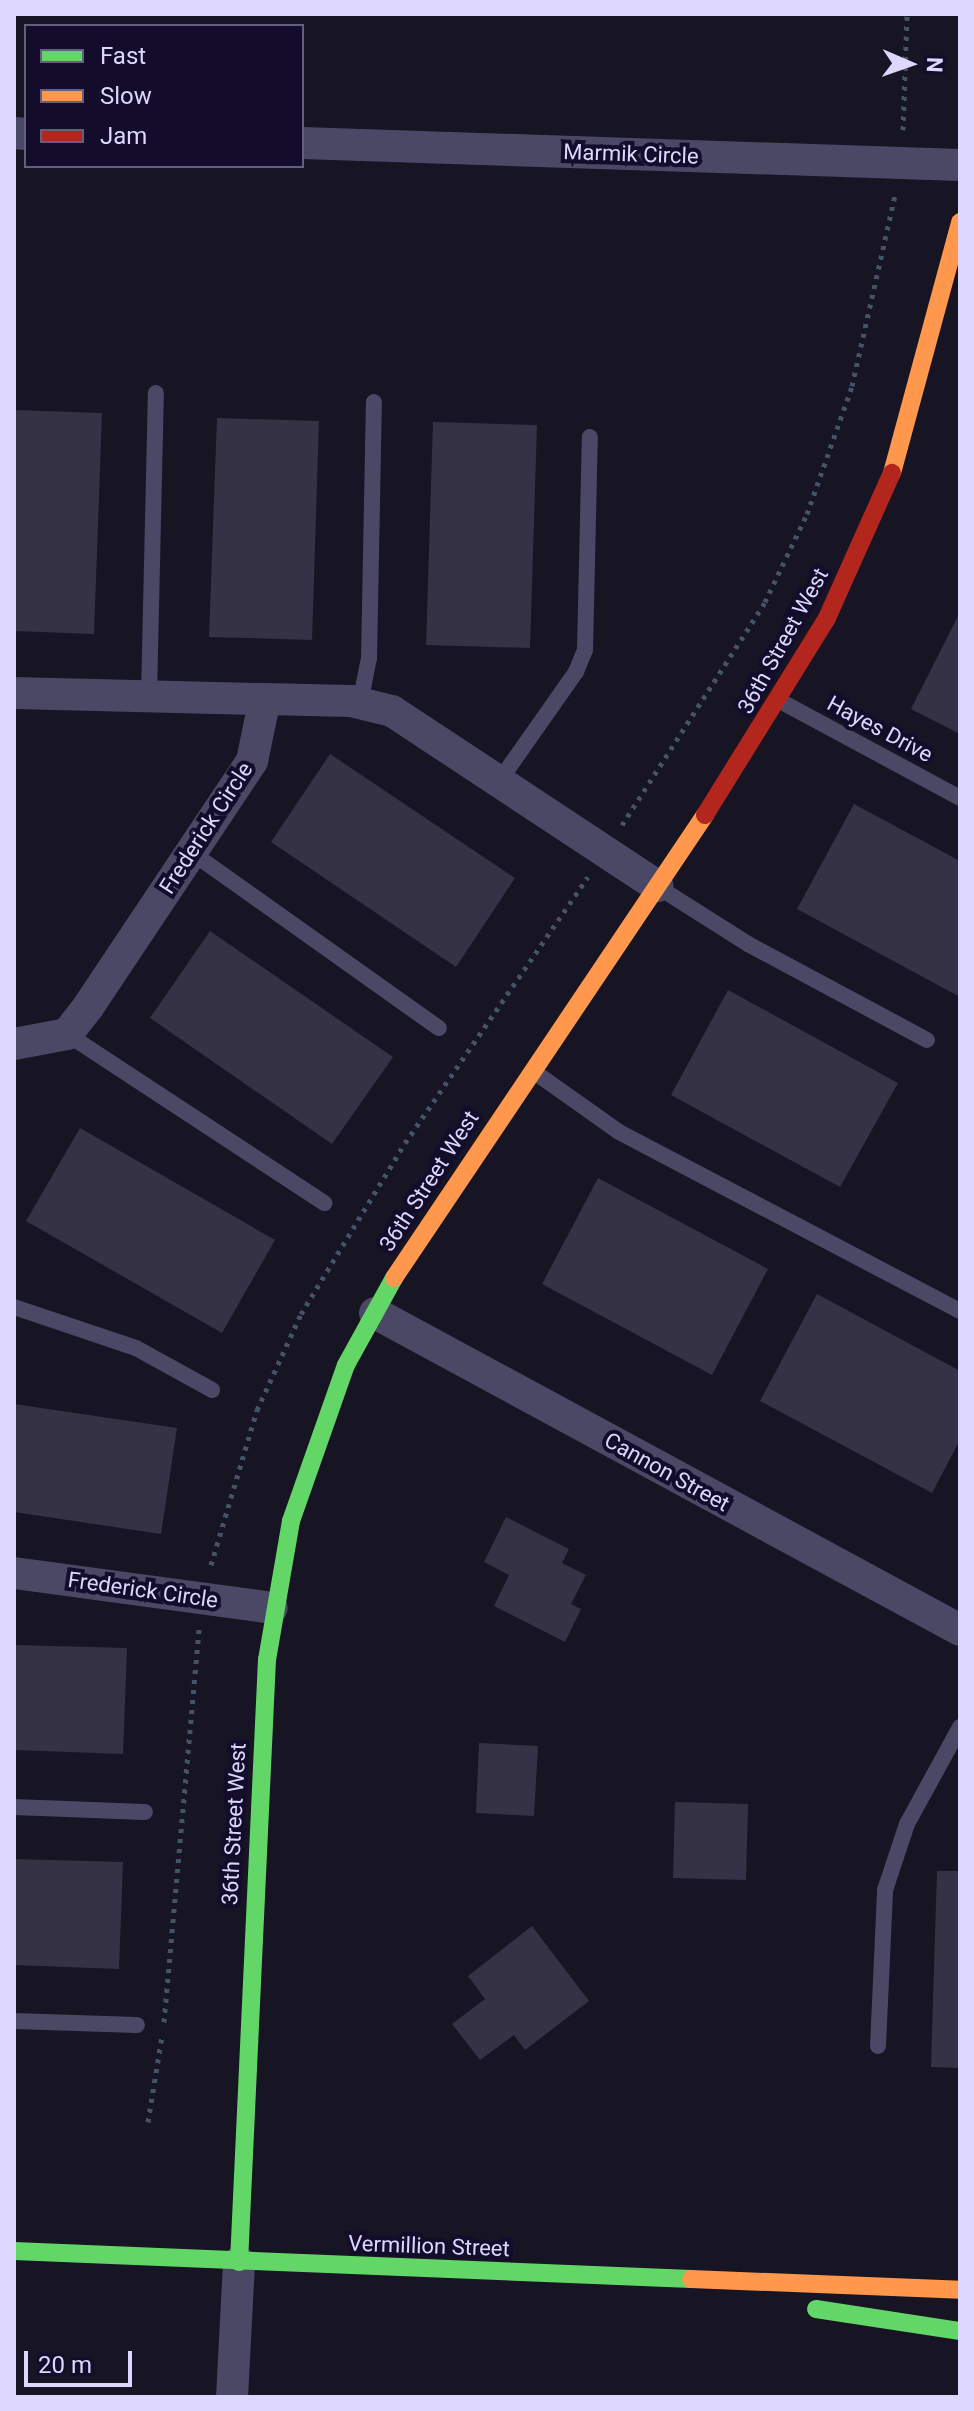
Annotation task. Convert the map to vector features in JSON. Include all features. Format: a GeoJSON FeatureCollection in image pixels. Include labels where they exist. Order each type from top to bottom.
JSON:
{"type":"FeatureCollection","features":[{"type":"Feature","properties":{"kind":"main road","name":"36th Street West"},"geometry":{"type":"LineString","coordinates":[[239,2262],[272,1608],[291,1521],[346,1365],[413,1244],[657,886],[779,700],[827,618],[896,465],[960,222]]}},
{"type":"Feature","properties":{"kind":"main road","name":"Vermillion Street"},"geometry":{"type":"LineString","coordinates":[[14,2251],[960,2290]]}},
{"type":"Feature","properties":{"kind":"main road","name":"Vermillion Street"},"geometry":{"type":"LineString","coordinates":[[616,2278],[960,2331]]}},
{"type":"Feature","properties":{"kind":"street","name":"Marmik Circle"},"geometry":{"type":"LineString","coordinates":[[304,143],[960,165]]}},
{"type":"Feature","properties":{"kind":"street"},"geometry":{"type":"LineString","coordinates":[[14,693],[360,703],[392,711],[657,886]]}},
{"type":"Feature","properties":{"kind":"street","name":"Frederick Circle"},"geometry":{"type":"LineString","coordinates":[[67,1034],[252,761],[265,699]]}},
{"type":"Feature","properties":{"kind":"street"},"geometry":{"type":"LineString","coordinates":[[14,1044],[67,1034]]}},
{"type":"Feature","properties":{"kind":"street","name":"Cannon Street"},"geometry":{"type":"LineString","coordinates":[[375,1313],[960,1630]]}},
{"type":"Feature","properties":{"kind":"street","name":"Frederick Circle"},"geometry":{"type":"LineString","coordinates":[[14,1573],[272,1608]]}},
{"type":"Feature","properties":{"kind":"street"},"geometry":{"type":"LineString","coordinates":[[232,2397],[239,2262]]}},
{"type":"Feature","properties":{"kind":"lane"},"geometry":{"type":"LineString","coordinates":[[149,696],[156,393]]}},
{"type":"Feature","properties":{"kind":"lane"},"geometry":{"type":"LineString","coordinates":[[360,703],[369,658],[374,402]]}},
{"type":"Feature","properties":{"kind":"lane"},"geometry":{"type":"LineString","coordinates":[[500,780],[576,672],[585,650],[590,437]]}},
{"type":"Feature","properties":{"kind":"lane","name":"Hayes Drive"},"geometry":{"type":"LineString","coordinates":[[779,700],[960,798]]}},
{"type":"Feature","properties":{"kind":"lane"},"geometry":{"type":"LineString","coordinates":[[191,852],[439,1028]]}},
{"type":"Feature","properties":{"kind":"lane"},"geometry":{"type":"LineString","coordinates":[[657,886],[748,944],[927,1040]]}},
{"type":"Feature","properties":{"kind":"lane"},"geometry":{"type":"LineString","coordinates":[[67,1034],[324,1203]]}},
{"type":"Feature","properties":{"kind":"lane"},"geometry":{"type":"LineString","coordinates":[[532,1070],[619,1132],[960,1311]]}},
{"type":"Feature","properties":{"kind":"lane"},"geometry":{"type":"LineString","coordinates":[[14,1307],[136,1348],[212,1390]]}},
{"type":"Feature","properties":{"kind":"lane"},"geometry":{"type":"LineString","coordinates":[[878,2046],[885,1890],[907,1824],[960,1727]]}},
{"type":"Feature","properties":{"kind":"lane"},"geometry":{"type":"LineString","coordinates":[[14,1807],[145,1812]]}},
{"type":"Feature","properties":{"kind":"lane"},"geometry":{"type":"LineString","coordinates":[[14,2021],[137,2025]]}},
{"type":"Feature","properties":{"kind":"building"},"geometry":{"type":"Polygon","coordinates":[[[14,410],[102,413],[94,634],[14,631],[14,410]]]}},
{"type":"Feature","properties":{"kind":"building"},"geometry":{"type":"Polygon","coordinates":[[[217,418],[319,421],[312,640],[209,637],[217,418]]]}},
{"type":"Feature","properties":{"kind":"building"},"geometry":{"type":"Polygon","coordinates":[[[433,422],[537,425],[530,648],[426,645],[433,422]]]}},
{"type":"Feature","properties":{"kind":"building"},"geometry":{"type":"Polygon","coordinates":[[[960,612],[960,734],[911,709],[960,612]]]}},
{"type":"Feature","properties":{"kind":"building"},"geometry":{"type":"Polygon","coordinates":[[[330,754],[515,878],[456,967],[271,842],[330,754]]]}},
{"type":"Feature","properties":{"kind":"building"},"geometry":{"type":"Polygon","coordinates":[[[854,804],[960,861],[960,997],[797,909],[854,804]]]}},
{"type":"Feature","properties":{"kind":"building"},"geometry":{"type":"Polygon","coordinates":[[[210,931],[393,1057],[332,1144],[150,1018],[210,931]]]}},
{"type":"Feature","properties":{"kind":"building"},"geometry":{"type":"Polygon","coordinates":[[[728,990],[898,1083],[840,1187],[671,1095],[728,990]]]}},
{"type":"Feature","properties":{"kind":"building"},"geometry":{"type":"Polygon","coordinates":[[[80,1128],[275,1240],[222,1333],[26,1221],[80,1128]]]}},
{"type":"Feature","properties":{"kind":"building"},"geometry":{"type":"Polygon","coordinates":[[[598,1178],[768,1269],[712,1375],[542,1284],[598,1178]]]}},
{"type":"Feature","properties":{"kind":"building"},"geometry":{"type":"Polygon","coordinates":[[[817,1294],[960,1371],[960,1440],[932,1493],[760,1401],[817,1294]]]}},
{"type":"Feature","properties":{"kind":"building"},"geometry":{"type":"Polygon","coordinates":[[[14,1404],[177,1428],[161,1534],[14,1512],[14,1404]]]}},
{"type":"Feature","properties":{"kind":"building"},"geometry":{"type":"Polygon","coordinates":[[[506,1517],[569,1549],[562,1563],[586,1575],[571,1604],[581,1609],[565,1642],[494,1606],[509,1575],[484,1562],[506,1517]]]}},
{"type":"Feature","properties":{"kind":"building"},"geometry":{"type":"Polygon","coordinates":[[[14,1645],[127,1648],[123,1754],[14,1750],[14,1645]]]}},
{"type":"Feature","properties":{"kind":"building"},"geometry":{"type":"Polygon","coordinates":[[[479,1743],[538,1746],[534,1816],[476,1813],[479,1743]]]}},
{"type":"Feature","properties":{"kind":"building"},"geometry":{"type":"Polygon","coordinates":[[[675,1802],[748,1804],[746,1880],[673,1878],[675,1802]]]}},
{"type":"Feature","properties":{"kind":"building"},"geometry":{"type":"Polygon","coordinates":[[[14,1859],[123,1862],[119,1969],[14,1965],[14,1859]]]}},
{"type":"Feature","properties":{"kind":"building"},"geometry":{"type":"Polygon","coordinates":[[[937,1871],[960,1871],[960,2068],[931,2067],[937,1871]]]}},
{"type":"Feature","properties":{"kind":"building"},"geometry":{"type":"Polygon","coordinates":[[[532,1926],[589,2001],[525,2050],[514,2035],[480,2060],[452,2024],[485,1999],[468,1976],[532,1926]]]}},
{"type":"Feature","properties":{"kind":"traffic: fast"},"geometry":{"type":"LineString","coordinates":[[239,2262],[267,1660],[291,1521],[346,1365],[394,1278]]}},
{"type":"Feature","properties":{"kind":"traffic: fast"},"geometry":{"type":"LineString","coordinates":[[14,2251],[691,2279]]}},
{"type":"Feature","properties":{"kind":"traffic: fast"},"geometry":{"type":"LineString","coordinates":[[816,2309],[960,2331]]}},
{"type":"Feature","properties":{"kind":"traffic: slow"},"geometry":{"type":"LineString","coordinates":[[892,473],[960,222]]}},
{"type":"Feature","properties":{"kind":"traffic: slow"},"geometry":{"type":"LineString","coordinates":[[394,1278],[705,815]]}},
{"type":"Feature","properties":{"kind":"traffic: slow"},"geometry":{"type":"LineString","coordinates":[[691,2279],[960,2290]]}},
{"type":"Feature","properties":{"kind":"traffic: jam"},"geometry":{"type":"LineString","coordinates":[[705,815],[827,618],[892,473]]}}]}
